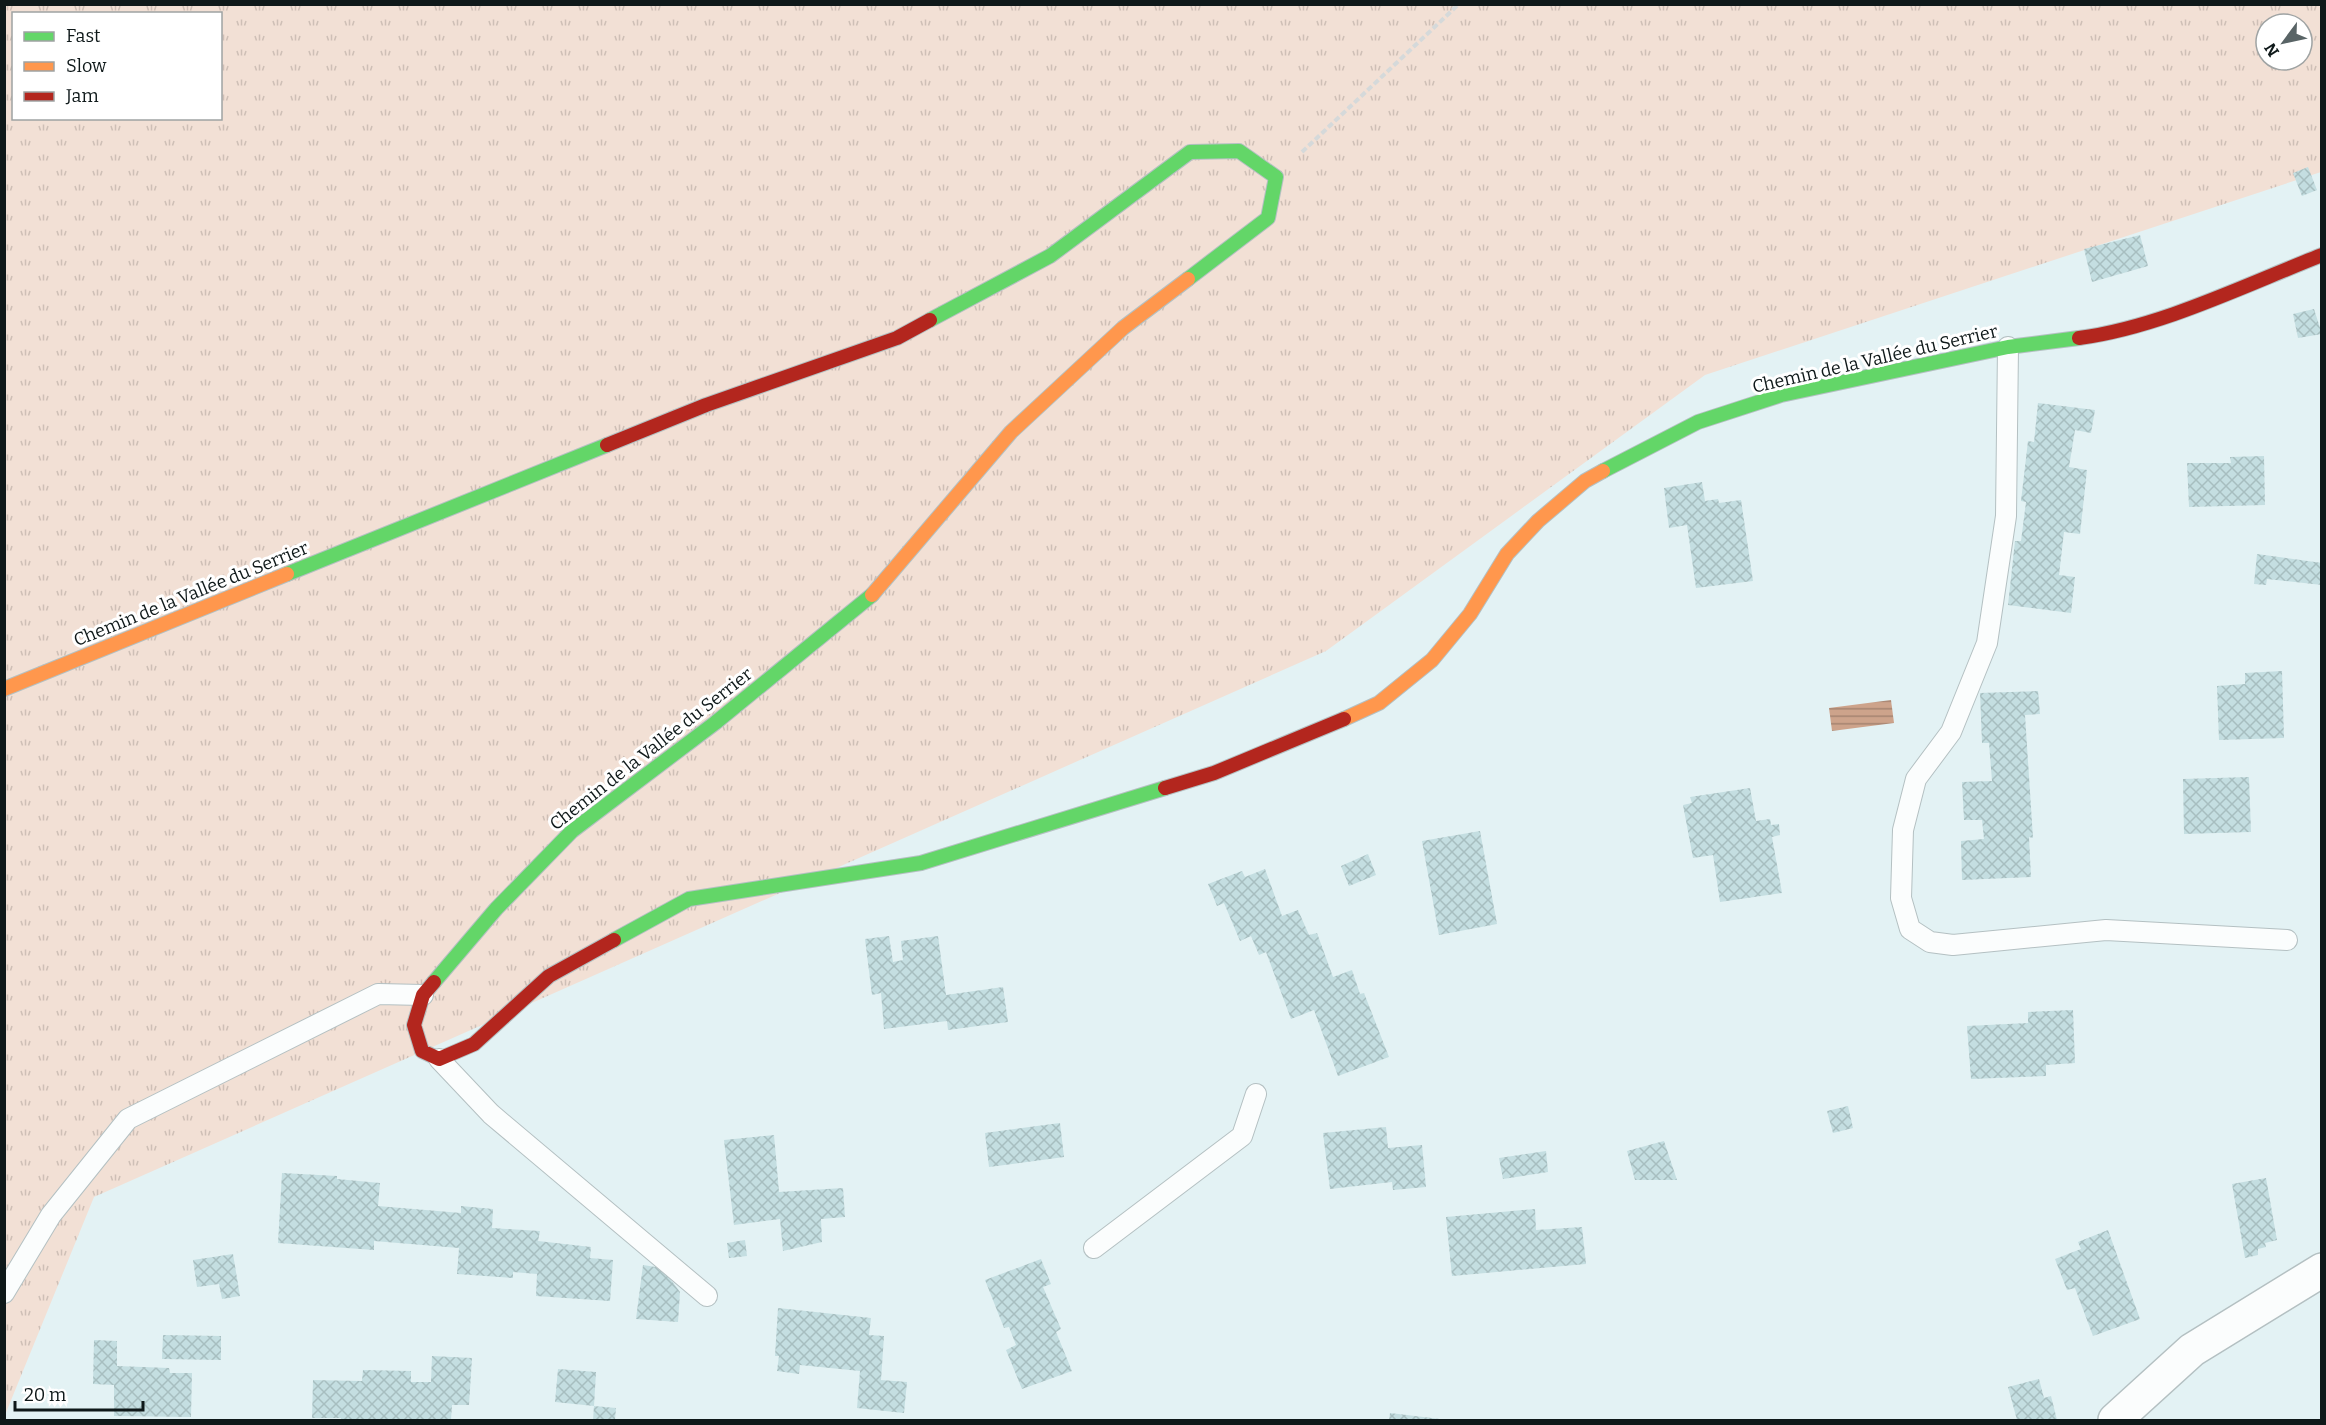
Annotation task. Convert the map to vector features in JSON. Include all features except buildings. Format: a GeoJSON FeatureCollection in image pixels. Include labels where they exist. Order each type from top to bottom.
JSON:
{"type":"FeatureCollection","features":[{"type":"Feature","properties":{"kind":"street","name":"Chemin de la Vallée du Serrier"},"geometry":{"type":"LineString","coordinates":[[4,689],[695,409],[897,338],[1050,256],[1190,152],[1239,151],[1276,177],[1268,218],[1123,328],[1011,432],[869,598],[715,723],[572,831],[496,909],[423,995],[414,1025],[422,1051],[439,1059],[474,1044],[549,976],[689,898],[921,862],[1214,772],[1379,703],[1409,681],[1432,660],[1470,614],[1507,554],[1538,521],[1585,481],[1698,422],[1771,399],[2008,347],[2106,334],[2154,320],[2322,255]]}},
{"type":"Feature","properties":{"kind":"street"},"geometry":{"type":"LineString","coordinates":[[2115,1420],[2192,1350],[2322,1270]]}},
{"type":"Feature","properties":{"kind":"lane"},"geometry":{"type":"LineString","coordinates":[[2008,347],[2006,516],[1987,643],[1951,732],[1916,780],[1905,820],[1901,897],[1910,929],[1930,942],[1953,945],[2106,930],[2287,940]]}},
{"type":"Feature","properties":{"kind":"lane"},"geometry":{"type":"LineString","coordinates":[[4,1293],[51,1215],[128,1119],[378,994],[423,995]]}},
{"type":"Feature","properties":{"kind":"lane"},"geometry":{"type":"LineString","coordinates":[[439,1059],[491,1114],[707,1296]]}},
{"type":"Feature","properties":{"kind":"lane"},"geometry":{"type":"LineString","coordinates":[[1094,1248],[1242,1136],[1256,1094]]}},
{"type":"Feature","properties":{"kind":"path"},"geometry":{"type":"LineString","coordinates":[[1276,177],[1459,4]]}},
{"type":"Feature","properties":{"kind":"green space"},"geometry":{"type":"Polygon","coordinates":[[[5,5],[2321,5],[2321,172],[1705,375],[1326,651],[94,1197],[5,1415],[5,5]]]}},
{"type":"Feature","properties":{"kind":"shaded area"},"geometry":{"type":"Polygon","coordinates":[[[1891,700],[1894,723],[1832,731],[1829,708],[1891,700]]]}},
{"type":"Feature","properties":{"kind":"traffic: fast"},"geometry":{"type":"LineString","coordinates":[[930,320],[1050,256],[1190,152],[1239,151],[1276,177],[1268,218],[1188,279]]}},
{"type":"Feature","properties":{"kind":"traffic: fast"},"geometry":{"type":"LineString","coordinates":[[1603,471],[1698,422],[1781,395],[2008,347],[2079,338]]}},
{"type":"Feature","properties":{"kind":"traffic: fast"},"geometry":{"type":"LineString","coordinates":[[287,574],[607,445]]}},
{"type":"Feature","properties":{"kind":"traffic: fast"},"geometry":{"type":"LineString","coordinates":[[434,982],[496,909],[572,831],[715,723],[872,595]]}},
{"type":"Feature","properties":{"kind":"traffic: fast"},"geometry":{"type":"LineString","coordinates":[[614,940],[689,899],[921,863],[1165,788]]}},
{"type":"Feature","properties":{"kind":"traffic: slow"},"geometry":{"type":"LineString","coordinates":[[872,595],[1011,432],[1123,328],[1188,279]]}},
{"type":"Feature","properties":{"kind":"traffic: slow"},"geometry":{"type":"LineString","coordinates":[[1344,719],[1379,703],[1432,660],[1470,614],[1507,554],[1538,521],[1585,481],[1603,471]]}},
{"type":"Feature","properties":{"kind":"traffic: slow"},"geometry":{"type":"LineString","coordinates":[[4,689],[287,574]]}},
{"type":"Feature","properties":{"kind":"traffic: jam"},"geometry":{"type":"LineString","coordinates":[[2079,338],[2110,333],[2172,315],[2322,255]]}},
{"type":"Feature","properties":{"kind":"traffic: jam"},"geometry":{"type":"LineString","coordinates":[[607,445],[706,405],[897,338],[930,320]]}},
{"type":"Feature","properties":{"kind":"traffic: jam"},"geometry":{"type":"LineString","coordinates":[[1165,788],[1214,773],[1344,719]]}},
{"type":"Feature","properties":{"kind":"traffic: jam"},"geometry":{"type":"LineString","coordinates":[[434,982],[423,995],[414,1025],[422,1051],[439,1059],[474,1044],[549,976],[614,940]]}}]}
